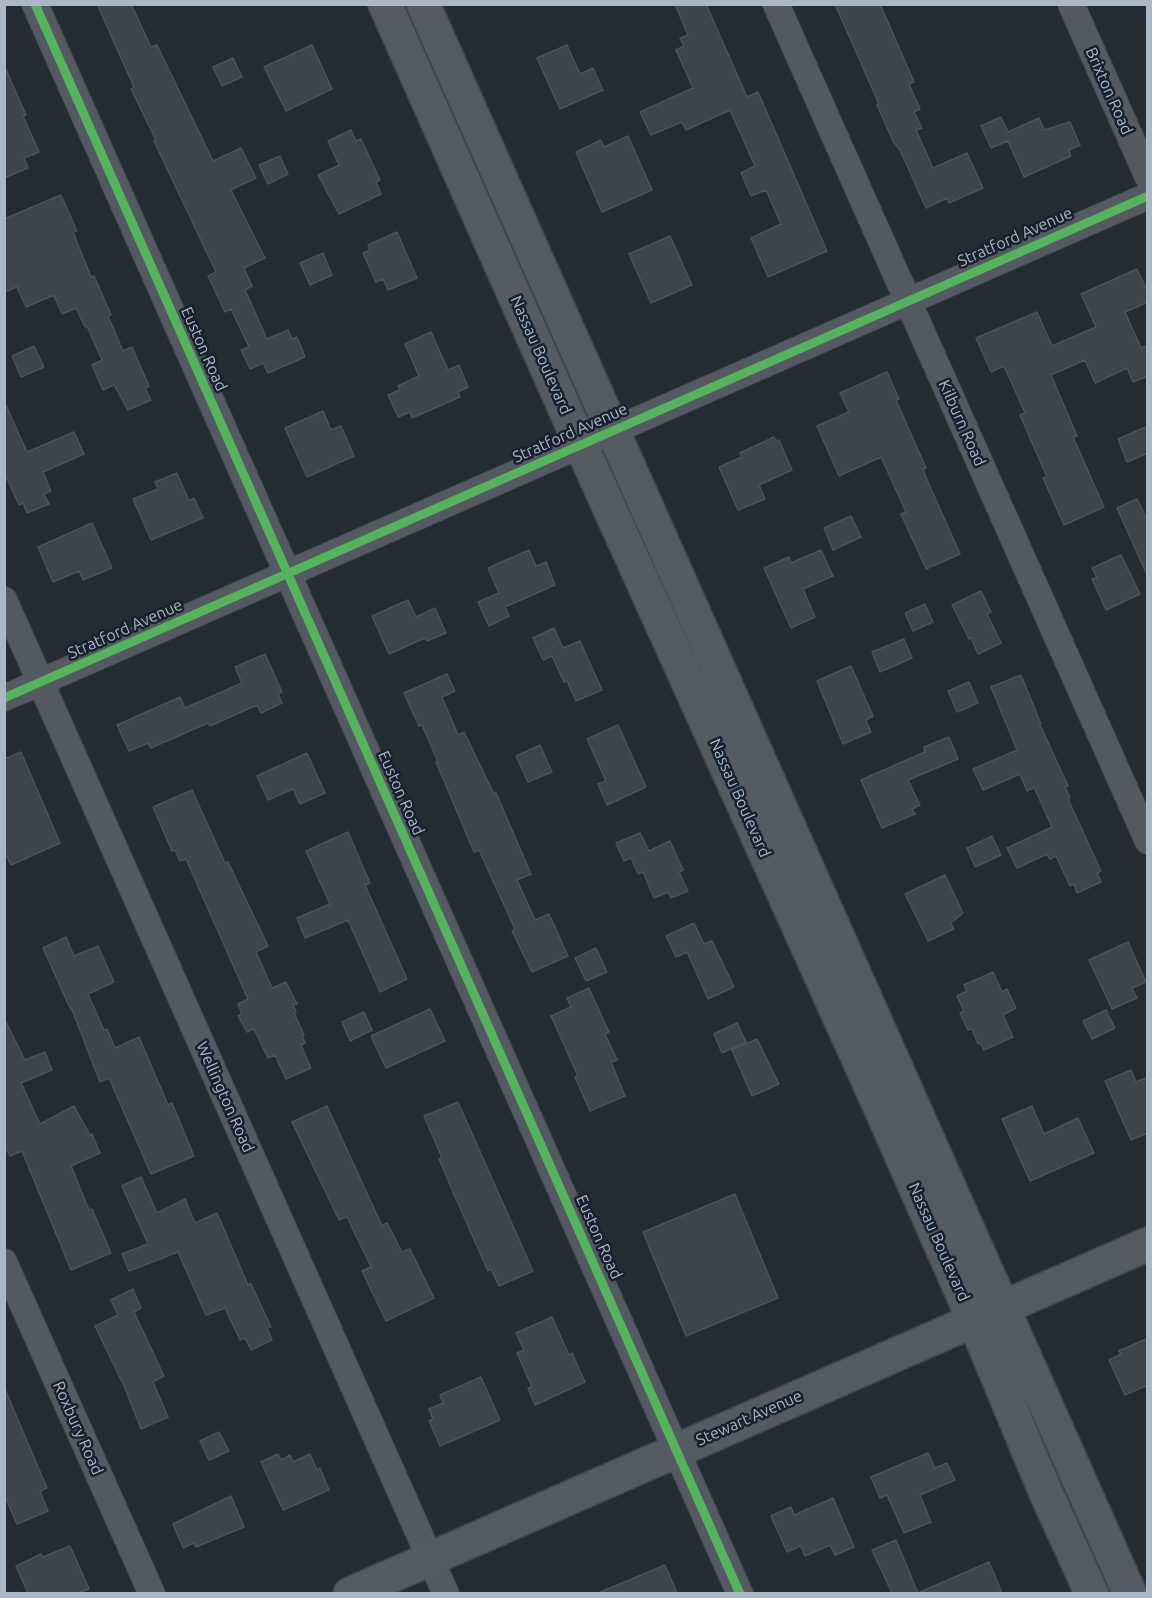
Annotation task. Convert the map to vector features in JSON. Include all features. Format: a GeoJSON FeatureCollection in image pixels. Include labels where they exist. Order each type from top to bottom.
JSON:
{"type":"FeatureCollection","features":[{"type":"Feature","properties":{"kind":"main road","name":"Nassau Boulevard"},"geometry":{"type":"LineString","coordinates":[[385,4],[877,1100],[1130,1593]]}},
{"type":"Feature","properties":{"kind":"main road","name":"Nassau Boulevard"},"geometry":{"type":"LineString","coordinates":[[423,4],[613,431],[988,1314],[1046,1493],[1092,1593]]}},
{"type":"Feature","properties":{"kind":"main road","name":"Stewart Avenue"},"geometry":{"type":"LineString","coordinates":[[350,1593],[1148,1244]]}},
{"type":"Feature","properties":{"kind":"street","name":"Euston Road"},"geometry":{"type":"LineString","coordinates":[[35,4],[740,1593]]}},
{"type":"Feature","properties":{"kind":"street","name":"Kilburn Road"},"geometry":{"type":"LineString","coordinates":[[776,4],[1148,841]]}},
{"type":"Feature","properties":{"kind":"street","name":"Brixton Road"},"geometry":{"type":"LineString","coordinates":[[1071,4],[1148,177]]}},
{"type":"Feature","properties":{"kind":"street","name":"Stratford Avenue"},"geometry":{"type":"LineString","coordinates":[[4,698],[1148,196]]}},
{"type":"Feature","properties":{"kind":"street","name":"Wellington Road"},"geometry":{"type":"LineString","coordinates":[[4,600],[446,1593]]}},
{"type":"Feature","properties":{"kind":"street","name":"Roxbury Road"},"geometry":{"type":"LineString","coordinates":[[4,1262],[153,1593]]}},
{"type":"Feature","properties":{"kind":"building"},"geometry":{"type":"Polygon","coordinates":[[[97,4],[131,4],[151,47],[157,45],[213,161],[241,148],[256,178],[231,190],[265,258],[244,268],[252,286],[245,290],[267,339],[288,330],[292,339],[297,337],[305,357],[268,373],[263,363],[250,369],[241,350],[249,347],[231,309],[225,312],[208,276],[216,272],[154,141],[156,140],[131,89],[134,87],[97,4]]]}},
{"type":"Feature","properties":{"kind":"building"},"geometry":{"type":"Polygon","coordinates":[[[675,4],[706,4],[747,97],[758,92],[827,251],[768,277],[751,238],[781,224],[766,190],[751,196],[741,173],[755,166],[730,110],[686,130],[682,122],[651,135],[640,112],[693,88],[676,50],[684,46],[680,38],[688,35],[675,4]]]}},
{"type":"Feature","properties":{"kind":"building"},"geometry":{"type":"Polygon","coordinates":[[[835,4],[880,4],[914,82],[909,84],[920,109],[914,112],[922,128],[916,130],[933,168],[967,153],[983,188],[949,203],[947,198],[926,208],[900,150],[893,141],[835,4]]]}},
{"type":"Feature","properties":{"kind":"building"},"geometry":{"type":"Polygon","coordinates":[[[312,45],[332,89],[286,111],[264,67],[312,45]]]}},
{"type":"Feature","properties":{"kind":"building"},"geometry":{"type":"Polygon","coordinates":[[[567,45],[580,74],[593,68],[603,90],[560,109],[537,58],[567,45]]]}},
{"type":"Feature","properties":{"kind":"building"},"geometry":{"type":"Polygon","coordinates":[[[233,58],[242,77],[222,86],[213,67],[233,58]]]}},
{"type":"Feature","properties":{"kind":"building"},"geometry":{"type":"Polygon","coordinates":[[[4,65],[39,152],[24,158],[28,168],[4,178],[4,65]]]}},
{"type":"Feature","properties":{"kind":"building"},"geometry":{"type":"Polygon","coordinates":[[[1001,117],[1008,132],[1039,118],[1044,130],[1070,122],[1080,145],[1069,150],[1071,156],[1024,177],[1008,141],[991,148],[981,126],[1001,117]]]}},
{"type":"Feature","properties":{"kind":"building"},"geometry":{"type":"Polygon","coordinates":[[[351,130],[356,141],[361,139],[380,180],[376,182],[381,194],[339,214],[318,175],[339,165],[328,141],[351,130]]]}},
{"type":"Feature","properties":{"kind":"building"},"geometry":{"type":"Polygon","coordinates":[[[628,136],[652,190],[602,212],[576,152],[601,140],[604,147],[628,136]]]}},
{"type":"Feature","properties":{"kind":"building"},"geometry":{"type":"Polygon","coordinates":[[[280,156],[288,174],[268,184],[259,165],[280,156]]]}},
{"type":"Feature","properties":{"kind":"building"},"geometry":{"type":"Polygon","coordinates":[[[61,195],[77,231],[73,232],[91,277],[94,276],[111,315],[108,316],[123,351],[132,347],[149,386],[145,388],[151,400],[128,410],[114,385],[103,390],[92,365],[102,360],[76,308],[62,314],[54,295],[26,307],[17,287],[4,292],[4,219],[61,195]]]}},
{"type":"Feature","properties":{"kind":"building"},"geometry":{"type":"Polygon","coordinates":[[[397,232],[417,278],[388,290],[383,279],[376,282],[363,253],[370,250],[368,245],[397,232]]]}},
{"type":"Feature","properties":{"kind":"building"},"geometry":{"type":"Polygon","coordinates":[[[670,236],[692,285],[651,303],[629,254],[670,236]]]}},
{"type":"Feature","properties":{"kind":"building"},"geometry":{"type":"Polygon","coordinates":[[[323,253],[332,275],[310,285],[300,263],[323,253]]]}},
{"type":"Feature","properties":{"kind":"building"},"geometry":{"type":"Polygon","coordinates":[[[1137,269],[1148,292],[1148,302],[1125,312],[1141,348],[1148,345],[1148,376],[1133,382],[1127,368],[1095,383],[1085,360],[1051,375],[1077,436],[1073,437],[1104,507],[1064,525],[1043,478],[1047,477],[1020,415],[1025,413],[1004,366],[991,372],[976,338],[1037,312],[1052,346],[1096,327],[1081,294],[1137,269]]]}},
{"type":"Feature","properties":{"kind":"building"},"geometry":{"type":"Polygon","coordinates":[[[431,332],[448,370],[459,365],[468,387],[458,392],[460,397],[412,418],[410,412],[398,417],[388,395],[400,390],[398,386],[419,376],[405,344],[431,332]]]}},
{"type":"Feature","properties":{"kind":"building"},"geometry":{"type":"Polygon","coordinates":[[[34,346],[44,367],[21,377],[12,356],[34,346]]]}},
{"type":"Feature","properties":{"kind":"building"},"geometry":{"type":"Polygon","coordinates":[[[887,372],[899,399],[896,400],[926,468],[923,469],[928,482],[960,554],[926,569],[901,514],[906,512],[881,457],[839,476],[817,426],[849,412],[840,393],[887,372]]]}},
{"type":"Feature","properties":{"kind":"building"},"geometry":{"type":"Polygon","coordinates":[[[4,401],[27,452],[74,432],[84,454],[43,472],[51,491],[44,494],[49,504],[27,513],[23,503],[19,505],[4,472],[4,401]]]}},
{"type":"Feature","properties":{"kind":"building"},"geometry":{"type":"Polygon","coordinates":[[[323,411],[331,430],[341,426],[354,456],[307,477],[285,428],[323,411]]]}},
{"type":"Feature","properties":{"kind":"building"},"geometry":{"type":"Polygon","coordinates":[[[1148,426],[1148,453],[1127,462],[1118,439],[1148,426]]]}},
{"type":"Feature","properties":{"kind":"building"},"geometry":{"type":"Polygon","coordinates":[[[774,437],[776,441],[779,440],[792,470],[759,485],[765,499],[738,510],[719,467],[742,457],[740,453],[774,437]]]}},
{"type":"Feature","properties":{"kind":"building"},"geometry":{"type":"Polygon","coordinates":[[[177,473],[189,501],[194,498],[203,518],[151,540],[133,499],[158,489],[155,482],[177,473]]]}},
{"type":"Feature","properties":{"kind":"building"},"geometry":{"type":"Polygon","coordinates":[[[1137,499],[1148,521],[1148,577],[1117,508],[1137,499]]]}},
{"type":"Feature","properties":{"kind":"building"},"geometry":{"type":"Polygon","coordinates":[[[851,516],[861,537],[833,550],[824,528],[851,516]]]}},
{"type":"Feature","properties":{"kind":"building"},"geometry":{"type":"Polygon","coordinates":[[[92,523],[112,568],[83,580],[79,571],[53,582],[38,547],[92,523]]]}},
{"type":"Feature","properties":{"kind":"building"},"geometry":{"type":"Polygon","coordinates":[[[529,550],[536,566],[546,562],[555,585],[505,607],[509,616],[489,626],[478,602],[499,593],[488,568],[529,550]]]}},
{"type":"Feature","properties":{"kind":"building"},"geometry":{"type":"Polygon","coordinates":[[[821,550],[833,576],[803,589],[815,617],[791,628],[764,568],[789,557],[791,563],[821,550]]]}},
{"type":"Feature","properties":{"kind":"building"},"geometry":{"type":"Polygon","coordinates":[[[1121,555],[1140,594],[1106,610],[1092,579],[1097,578],[1092,568],[1121,555]]]}},
{"type":"Feature","properties":{"kind":"building"},"geometry":{"type":"Polygon","coordinates":[[[981,591],[991,612],[987,614],[1001,643],[978,654],[952,605],[981,591]]]}},
{"type":"Feature","properties":{"kind":"building"},"geometry":{"type":"Polygon","coordinates":[[[408,600],[416,617],[435,608],[446,633],[427,641],[425,638],[389,654],[372,616],[408,600]]]}},
{"type":"Feature","properties":{"kind":"building"},"geometry":{"type":"Polygon","coordinates":[[[925,604],[933,622],[913,631],[905,613],[925,604]]]}},
{"type":"Feature","properties":{"kind":"building"},"geometry":{"type":"Polygon","coordinates":[[[554,628],[563,648],[580,641],[602,690],[576,701],[552,656],[543,660],[533,638],[554,628]]]}},
{"type":"Feature","properties":{"kind":"building"},"geometry":{"type":"Polygon","coordinates":[[[904,639],[912,658],[880,672],[872,652],[904,639]]]}},
{"type":"Feature","properties":{"kind":"building"},"geometry":{"type":"Polygon","coordinates":[[[265,654],[282,692],[278,694],[282,703],[261,713],[257,705],[151,748],[148,743],[129,751],[117,725],[180,697],[185,708],[242,683],[235,667],[265,654]]]}},
{"type":"Feature","properties":{"kind":"building"},"geometry":{"type":"Polygon","coordinates":[[[851,666],[873,716],[866,720],[871,732],[843,744],[817,681],[851,666]]]}},
{"type":"Feature","properties":{"kind":"building"},"geometry":{"type":"Polygon","coordinates":[[[447,674],[455,691],[442,697],[458,735],[464,732],[494,794],[496,793],[531,874],[517,880],[535,920],[549,914],[568,956],[532,972],[512,931],[515,929],[479,850],[474,852],[422,725],[419,726],[404,693],[447,674]]]}},
{"type":"Feature","properties":{"kind":"building"},"geometry":{"type":"Polygon","coordinates":[[[1021,675],[1040,725],[1068,786],[1065,787],[1070,798],[1068,799],[1101,871],[1097,873],[1101,882],[1077,893],[1074,884],[1070,886],[1056,856],[1050,859],[1047,854],[1017,868],[1007,848],[1052,827],[1034,787],[1027,791],[1020,774],[983,790],[973,769],[1017,750],[991,687],[1021,675]]]}},
{"type":"Feature","properties":{"kind":"building"},"geometry":{"type":"Polygon","coordinates":[[[969,682],[978,703],[957,712],[948,691],[969,682]]]}},
{"type":"Feature","properties":{"kind":"building"},"geometry":{"type":"Polygon","coordinates":[[[618,725],[646,787],[607,805],[598,784],[606,781],[587,739],[618,725]]]}},
{"type":"Feature","properties":{"kind":"building"},"geometry":{"type":"Polygon","coordinates":[[[949,737],[958,759],[908,780],[920,805],[912,809],[915,814],[882,828],[861,780],[925,752],[924,747],[949,737]]]}},
{"type":"Feature","properties":{"kind":"building"},"geometry":{"type":"Polygon","coordinates":[[[540,745],[552,772],[528,782],[516,756],[540,745]]]}},
{"type":"Feature","properties":{"kind":"building"},"geometry":{"type":"Polygon","coordinates":[[[21,752],[60,843],[11,865],[4,851],[4,759],[21,752]]]}},
{"type":"Feature","properties":{"kind":"building"},"geometry":{"type":"Polygon","coordinates":[[[307,753],[325,793],[300,804],[293,789],[268,800],[257,776],[307,753]]]}},
{"type":"Feature","properties":{"kind":"building"},"geometry":{"type":"Polygon","coordinates":[[[192,790],[225,863],[228,862],[268,946],[256,952],[272,988],[286,982],[297,1004],[293,1005],[296,1012],[294,1013],[304,1035],[302,1036],[305,1043],[301,1045],[311,1068],[286,1079],[275,1055],[268,1058],[254,1029],[247,1032],[238,1016],[242,1014],[238,1004],[248,999],[186,859],[180,861],[175,850],[172,851],[153,807],[192,790]]]}},
{"type":"Feature","properties":{"kind":"building"},"geometry":{"type":"Polygon","coordinates":[[[348,832],[370,883],[365,885],[407,979],[380,992],[348,920],[305,938],[297,918],[330,904],[306,851],[348,832]]]}},
{"type":"Feature","properties":{"kind":"building"},"geometry":{"type":"Polygon","coordinates":[[[640,833],[649,851],[670,841],[683,870],[679,872],[688,891],[671,898],[668,892],[654,898],[643,872],[638,874],[631,858],[624,861],[616,843],[640,833]]]}},
{"type":"Feature","properties":{"kind":"building"},"geometry":{"type":"Polygon","coordinates":[[[992,836],[1001,855],[975,867],[967,848],[992,836]]]}},
{"type":"Feature","properties":{"kind":"building"},"geometry":{"type":"Polygon","coordinates":[[[945,875],[963,913],[951,923],[954,929],[928,941],[905,894],[945,875]]]}},
{"type":"Feature","properties":{"kind":"building"},"geometry":{"type":"Polygon","coordinates":[[[694,923],[704,944],[712,941],[734,987],[708,999],[687,952],[676,957],[666,936],[694,923]]]}},
{"type":"Feature","properties":{"kind":"building"},"geometry":{"type":"Polygon","coordinates":[[[66,937],[74,956],[98,946],[114,982],[88,994],[104,1030],[107,1029],[115,1048],[139,1037],[168,1105],[172,1103],[194,1156],[151,1174],[109,1078],[100,1082],[71,1007],[43,948],[66,937]]]}},
{"type":"Feature","properties":{"kind":"building"},"geometry":{"type":"Polygon","coordinates":[[[1128,942],[1146,982],[1132,988],[1137,998],[1112,1009],[1089,960],[1128,942]]]}},
{"type":"Feature","properties":{"kind":"building"},"geometry":{"type":"Polygon","coordinates":[[[596,948],[607,972],[586,981],[575,958],[596,948]]]}},
{"type":"Feature","properties":{"kind":"building"},"geometry":{"type":"Polygon","coordinates":[[[993,972],[1002,992],[1007,989],[1016,1008],[1003,1015],[1013,1037],[984,1050],[980,1043],[978,1044],[972,1029],[968,1030],[960,1013],[964,1011],[957,996],[967,991],[964,985],[993,972]]]}},
{"type":"Feature","properties":{"kind":"building"},"geometry":{"type":"Polygon","coordinates":[[[589,988],[609,1032],[605,1034],[617,1060],[611,1062],[625,1096],[590,1111],[575,1077],[578,1076],[551,1016],[571,1007],[567,998],[589,988]]]}},
{"type":"Feature","properties":{"kind":"building"},"geometry":{"type":"Polygon","coordinates":[[[430,1009],[445,1041],[386,1068],[371,1036],[430,1009]]]}},
{"type":"Feature","properties":{"kind":"building"},"geometry":{"type":"Polygon","coordinates":[[[1106,1010],[1115,1028],[1092,1039],[1083,1021],[1106,1010]]]}},
{"type":"Feature","properties":{"kind":"building"},"geometry":{"type":"Polygon","coordinates":[[[364,1012],[372,1030],[350,1041],[342,1022],[364,1012]]]}},
{"type":"Feature","properties":{"kind":"building"},"geometry":{"type":"Polygon","coordinates":[[[4,1018],[25,1060],[45,1052],[52,1070],[21,1083],[40,1124],[74,1106],[90,1135],[92,1134],[100,1153],[71,1166],[89,1210],[92,1209],[111,1253],[71,1270],[22,1151],[10,1156],[4,1145],[4,1018]]]}},
{"type":"Feature","properties":{"kind":"building"},"geometry":{"type":"Polygon","coordinates":[[[737,1023],[746,1042],[722,1053],[714,1034],[737,1023]]]}},
{"type":"Feature","properties":{"kind":"building"},"geometry":{"type":"Polygon","coordinates":[[[757,1039],[779,1084],[752,1096],[732,1050],[757,1039]]]}},
{"type":"Feature","properties":{"kind":"building"},"geometry":{"type":"Polygon","coordinates":[[[1131,1070],[1136,1082],[1148,1077],[1148,1133],[1131,1140],[1105,1081],[1131,1070]]]}},
{"type":"Feature","properties":{"kind":"building"},"geometry":{"type":"Polygon","coordinates":[[[458,1102],[533,1271],[499,1286],[491,1269],[488,1271],[453,1192],[439,1159],[442,1158],[424,1116],[458,1102]]]}},
{"type":"Feature","properties":{"kind":"building"},"geometry":{"type":"Polygon","coordinates":[[[327,1106],[382,1226],[387,1223],[402,1252],[410,1249],[434,1298],[386,1321],[362,1271],[371,1267],[347,1217],[339,1220],[292,1122],[327,1106]]]}},
{"type":"Feature","properties":{"kind":"building"},"geometry":{"type":"Polygon","coordinates":[[[1032,1106],[1044,1134],[1078,1118],[1094,1153],[1030,1181],[1002,1119],[1032,1106]]]}},
{"type":"Feature","properties":{"kind":"building"},"geometry":{"type":"Polygon","coordinates":[[[141,1177],[157,1213],[185,1199],[195,1223],[217,1213],[248,1285],[251,1284],[271,1327],[267,1328],[272,1340],[251,1350],[245,1338],[240,1340],[225,1308],[206,1315],[178,1252],[129,1271],[122,1254],[148,1244],[122,1186],[141,1177]]]}},
{"type":"Feature","properties":{"kind":"building"},"geometry":{"type":"Polygon","coordinates":[[[735,1194],[778,1298],[686,1336],[643,1232],[735,1194]]]}},
{"type":"Feature","properties":{"kind":"building"},"geometry":{"type":"Polygon","coordinates":[[[133,1289],[141,1308],[134,1312],[164,1376],[153,1382],[168,1417],[141,1429],[125,1388],[95,1326],[118,1315],[111,1300],[133,1289]]]}},
{"type":"Feature","properties":{"kind":"building"},"geometry":{"type":"Polygon","coordinates":[[[552,1317],[569,1355],[572,1353],[585,1382],[535,1405],[528,1388],[532,1387],[517,1353],[524,1350],[516,1333],[552,1317]]]}},
{"type":"Feature","properties":{"kind":"building"},"geometry":{"type":"Polygon","coordinates":[[[1148,1338],[1148,1385],[1125,1395],[1109,1360],[1121,1354],[1119,1351],[1148,1338]]]}},
{"type":"Feature","properties":{"kind":"building"},"geometry":{"type":"Polygon","coordinates":[[[481,1377],[500,1420],[440,1446],[429,1421],[433,1419],[429,1409],[443,1403],[440,1395],[481,1377]]]}},
{"type":"Feature","properties":{"kind":"building"},"geometry":{"type":"Polygon","coordinates":[[[4,1387],[47,1488],[40,1491],[48,1511],[17,1524],[4,1494],[4,1387]]]}},
{"type":"Feature","properties":{"kind":"building"},"geometry":{"type":"Polygon","coordinates":[[[219,1432],[229,1451],[209,1460],[200,1441],[219,1432]]]}},
{"type":"Feature","properties":{"kind":"building"},"geometry":{"type":"Polygon","coordinates":[[[928,1453],[935,1468],[947,1463],[955,1480],[920,1495],[931,1522],[904,1533],[887,1495],[880,1498],[871,1477],[928,1453]]]}},
{"type":"Feature","properties":{"kind":"building"},"geometry":{"type":"Polygon","coordinates":[[[278,1454],[281,1460],[290,1455],[293,1462],[310,1454],[317,1470],[320,1468],[329,1490],[283,1510],[261,1462],[278,1454]]]}},
{"type":"Feature","properties":{"kind":"building"},"geometry":{"type":"Polygon","coordinates":[[[231,1496],[244,1527],[196,1547],[194,1543],[183,1548],[173,1524],[231,1496]]]}},
{"type":"Feature","properties":{"kind":"building"},"geometry":{"type":"Polygon","coordinates":[[[833,1498],[854,1547],[835,1555],[830,1545],[805,1556],[801,1546],[787,1552],[771,1516],[791,1507],[794,1515],[833,1498]]]}},
{"type":"Feature","properties":{"kind":"building"},"geometry":{"type":"Polygon","coordinates":[[[896,1540],[918,1593],[892,1593],[872,1550],[896,1540]]]}},
{"type":"Feature","properties":{"kind":"building"},"geometry":{"type":"Polygon","coordinates":[[[70,1546],[89,1589],[78,1593],[28,1593],[16,1566],[41,1554],[43,1557],[70,1546]]]}},
{"type":"Feature","properties":{"kind":"building"},"geometry":{"type":"Polygon","coordinates":[[[989,1562],[1002,1593],[918,1593],[989,1562]]]}},
{"type":"Feature","properties":{"kind":"building"},"geometry":{"type":"Polygon","coordinates":[[[665,1565],[677,1593],[598,1593],[665,1565]]]}},
{"type":"Feature","properties":{"kind":"cycle path"},"geometry":{"type":"LineString","coordinates":[[35,4],[740,1594]]}},
{"type":"Feature","properties":{"kind":"cycle path"},"geometry":{"type":"LineString","coordinates":[[4,698],[1148,196]]}}]}
